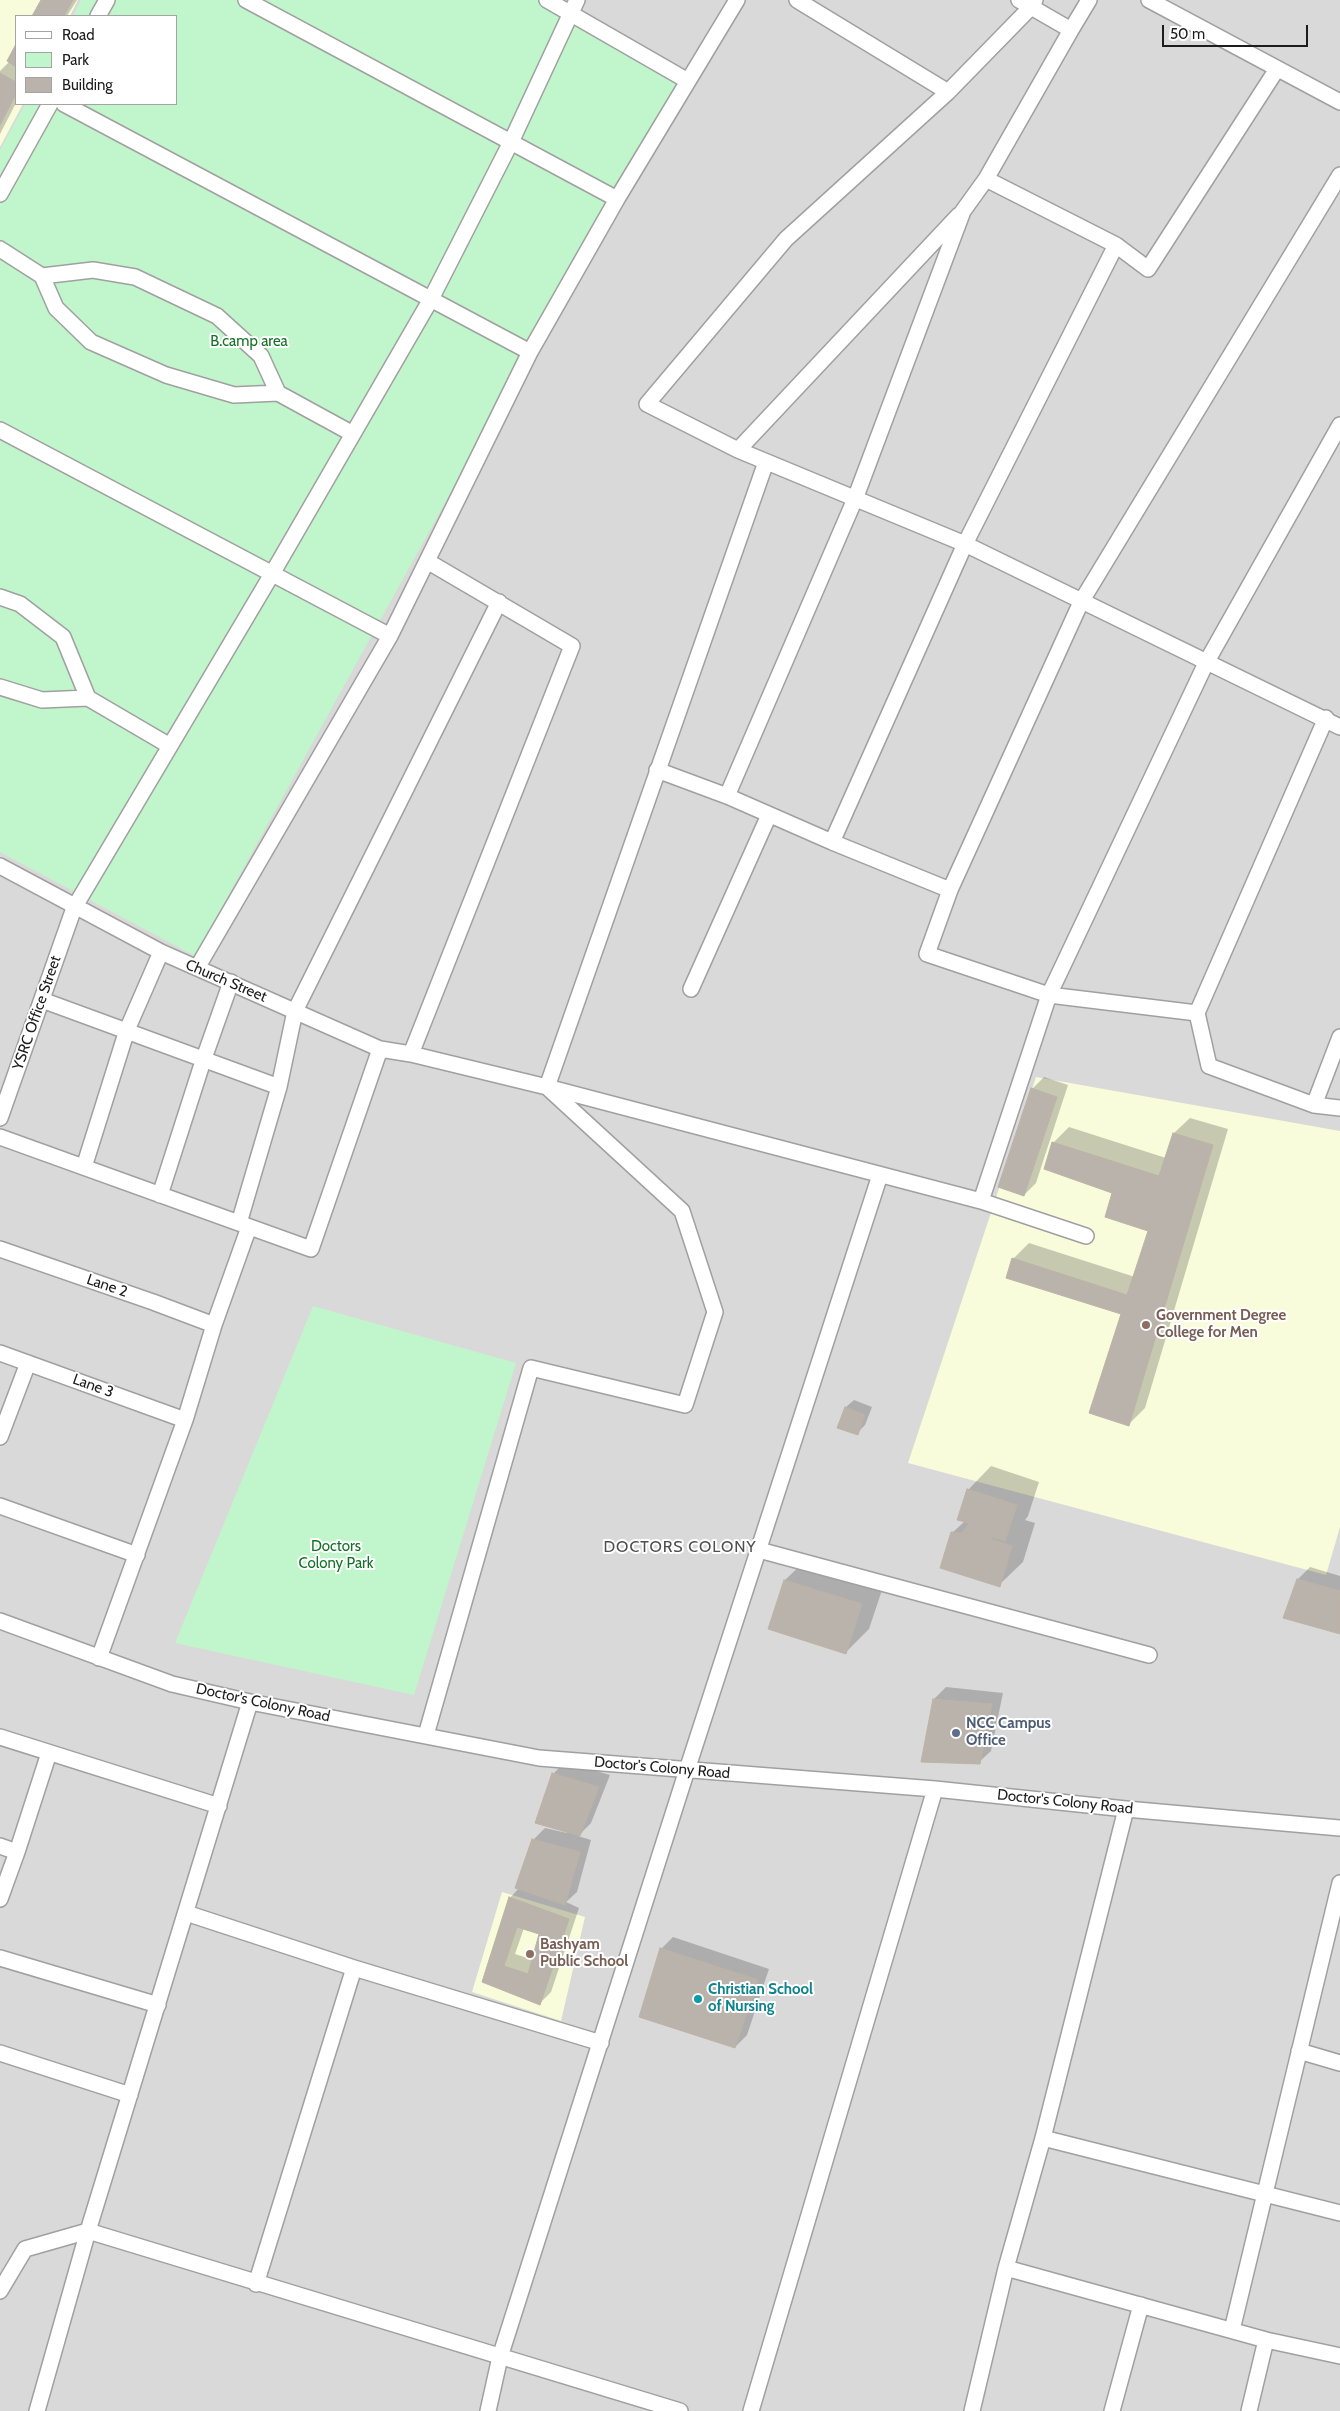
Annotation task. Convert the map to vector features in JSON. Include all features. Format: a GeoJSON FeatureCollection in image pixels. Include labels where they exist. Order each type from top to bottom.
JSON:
{"type":"FeatureCollection","features":[{"type":"Feature","properties":{"kind":"street"},"geometry":{"type":"LineString","coordinates":[[99,15],[107,0]]}},
{"type":"Feature","properties":{"kind":"street"},"geometry":{"type":"LineString","coordinates":[[246,0],[617,198]]}},
{"type":"Feature","properties":{"kind":"street"},"geometry":{"type":"LineString","coordinates":[[547,0],[573,6],[688,81]]}},
{"type":"Feature","properties":{"kind":"street"},"geometry":{"type":"LineString","coordinates":[[197,968],[390,636],[530,352],[617,198],[737,0]]}},
{"type":"Feature","properties":{"kind":"street"},"geometry":{"type":"LineString","coordinates":[[797,0],[948,92]]}},
{"type":"Feature","properties":{"kind":"street"},"geometry":{"type":"LineString","coordinates":[[738,450],[963,211],[986,179],[1089,0]]}},
{"type":"Feature","properties":{"kind":"street"},"geometry":{"type":"LineString","coordinates":[[1149,0],[1340,102]]}},
{"type":"Feature","properties":{"kind":"street"},"geometry":{"type":"LineString","coordinates":[[1071,30],[1029,2],[948,92],[786,239],[647,404],[738,450],[965,544],[1206,663],[1326,718],[1340,727]]}},
{"type":"Feature","properties":{"kind":"street","name":"YSRC Office Street"},"geometry":{"type":"LineString","coordinates":[[0,1118],[74,908],[272,574],[431,299],[511,142],[573,6]]}},
{"type":"Feature","properties":{"kind":"street"},"geometry":{"type":"LineString","coordinates":[[986,179],[1116,245],[1148,269],[1277,69]]}},
{"type":"Feature","properties":{"kind":"street"},"geometry":{"type":"LineString","coordinates":[[0,194],[49,105]]}},
{"type":"Feature","properties":{"kind":"street"},"geometry":{"type":"LineString","coordinates":[[66,105],[530,352]]}},
{"type":"Feature","properties":{"kind":"street"},"geometry":{"type":"LineString","coordinates":[[1197,1013],[1049,994],[927,954],[950,890],[1082,602],[1340,175]]}},
{"type":"Feature","properties":{"kind":"street"},"geometry":{"type":"LineString","coordinates":[[727,796],[855,499],[963,211]]}},
{"type":"Feature","properties":{"kind":"street"},"geometry":{"type":"LineString","coordinates":[[832,842],[965,544],[1116,245]]}},
{"type":"Feature","properties":{"kind":"street"},"geometry":{"type":"LineString","coordinates":[[0,249],[42,276],[56,308],[91,342],[166,375],[234,395],[278,393],[353,434]]}},
{"type":"Feature","properties":{"kind":"street"},"geometry":{"type":"LineString","coordinates":[[42,276],[93,270],[134,277],[217,316],[261,356],[278,393]]}},
{"type":"Feature","properties":{"kind":"street"},"geometry":{"type":"LineString","coordinates":[[981,1201],[1049,994],[1206,663],[1340,425]]}},
{"type":"Feature","properties":{"kind":"street"},"geometry":{"type":"LineString","coordinates":[[0,430],[390,636]]}},
{"type":"Feature","properties":{"kind":"street"},"geometry":{"type":"LineString","coordinates":[[426,1735],[531,1368],[685,1405],[715,1312],[682,1211],[546,1087],[766,462]]}},
{"type":"Feature","properties":{"kind":"street"},"geometry":{"type":"LineString","coordinates":[[411,1054],[572,646],[427,561]]}},
{"type":"Feature","properties":{"kind":"street"},"geometry":{"type":"LineString","coordinates":[[0,597],[20,604],[63,637],[88,698]]}},
{"type":"Feature","properties":{"kind":"street"},"geometry":{"type":"LineString","coordinates":[[99,1658],[185,1420],[214,1325],[244,1225],[279,1087],[295,1010],[499,602]]}},
{"type":"Feature","properties":{"kind":"street"},"geometry":{"type":"LineString","coordinates":[[0,687],[42,700],[88,698],[170,746]]}},
{"type":"Feature","properties":{"kind":"street"},"geometry":{"type":"LineString","coordinates":[[1326,718],[1197,1013],[1209,1066],[1314,1105],[1340,1108]]}},
{"type":"Feature","properties":{"kind":"street"},"geometry":{"type":"LineString","coordinates":[[656,770],[727,796],[832,842],[950,890]]}},
{"type":"Feature","properties":{"kind":"street"},"geometry":{"type":"LineString","coordinates":[[691,989],[769,815]]}},
{"type":"Feature","properties":{"kind":"street","name":"Church Street"},"geometry":{"type":"LineString","coordinates":[[0,866],[74,908],[161,952],[380,1049],[411,1054],[546,1087],[981,1201],[1086,1236]]}},
{"type":"Feature","properties":{"kind":"street"},"geometry":{"type":"LineString","coordinates":[[84,1167],[127,1030],[161,952]]}},
{"type":"Feature","properties":{"kind":"street"},"geometry":{"type":"LineString","coordinates":[[160,1195],[203,1061],[231,982]]}},
{"type":"Feature","properties":{"kind":"street"},"geometry":{"type":"LineString","coordinates":[[42,1000],[127,1030],[203,1061],[279,1087]]}},
{"type":"Feature","properties":{"kind":"street"},"geometry":{"type":"LineString","coordinates":[[1314,1105],[1340,1037]]}},
{"type":"Feature","properties":{"kind":"street"},"geometry":{"type":"LineString","coordinates":[[0,1137],[311,1249],[380,1049]]}},
{"type":"Feature","properties":{"kind":"street"},"geometry":{"type":"LineString","coordinates":[[488,2411],[500,2357],[687,1770],[880,1176]]}},
{"type":"Feature","properties":{"kind":"street","name":"Lane 2"},"geometry":{"type":"LineString","coordinates":[[0,1249],[214,1325]]}},
{"type":"Feature","properties":{"kind":"street","name":"Lane 3"},"geometry":{"type":"LineString","coordinates":[[0,1353],[185,1420]]}},
{"type":"Feature","properties":{"kind":"street"},"geometry":{"type":"LineString","coordinates":[[0,1437],[28,1363]]}},
{"type":"Feature","properties":{"kind":"street"},"geometry":{"type":"LineString","coordinates":[[0,1506],[136,1555]]}},
{"type":"Feature","properties":{"kind":"street"},"geometry":{"type":"LineString","coordinates":[[758,1550],[1149,1654]]}},
{"type":"Feature","properties":{"kind":"street","name":"Doctor's Colony Road"},"geometry":{"type":"LineString","coordinates":[[0,1621],[172,1684],[250,1702],[539,1758],[935,1789],[1126,1809],[1340,1828]]}},
{"type":"Feature","properties":{"kind":"street"},"geometry":{"type":"LineString","coordinates":[[37,2411],[88,2231],[250,1702]]}},
{"type":"Feature","properties":{"kind":"street"},"geometry":{"type":"LineString","coordinates":[[0,1736],[218,1806]]}},
{"type":"Feature","properties":{"kind":"street"},"geometry":{"type":"LineString","coordinates":[[0,1899],[17,1852],[48,1752]]}},
{"type":"Feature","properties":{"kind":"street"},"geometry":{"type":"LineString","coordinates":[[751,2411],[935,1789]]}},
{"type":"Feature","properties":{"kind":"street"},"geometry":{"type":"LineString","coordinates":[[972,2411],[1006,2268],[1043,2138],[1126,1809]]}},
{"type":"Feature","properties":{"kind":"street"},"geometry":{"type":"LineString","coordinates":[[0,1846],[17,1852]]}},
{"type":"Feature","properties":{"kind":"street"},"geometry":{"type":"LineString","coordinates":[[1232,2330],[1340,1883]]}},
{"type":"Feature","properties":{"kind":"street"},"geometry":{"type":"LineString","coordinates":[[186,1913],[354,1968],[600,2043]]}},
{"type":"Feature","properties":{"kind":"street"},"geometry":{"type":"LineString","coordinates":[[0,1958],[158,2005]]}},
{"type":"Feature","properties":{"kind":"street"},"geometry":{"type":"LineString","coordinates":[[256,2284],[354,1968]]}},
{"type":"Feature","properties":{"kind":"street"},"geometry":{"type":"LineString","coordinates":[[1299,2051],[1340,2063]]}},
{"type":"Feature","properties":{"kind":"street"},"geometry":{"type":"LineString","coordinates":[[0,2052],[130,2095]]}},
{"type":"Feature","properties":{"kind":"street"},"geometry":{"type":"LineString","coordinates":[[1043,2138],[1340,2213]]}},
{"type":"Feature","properties":{"kind":"street"},"geometry":{"type":"LineString","coordinates":[[0,2291],[25,2250],[88,2231],[256,2284],[680,2411]]}},
{"type":"Feature","properties":{"kind":"street"},"geometry":{"type":"LineString","coordinates":[[1006,2268],[1266,2340],[1340,2356]]}},
{"type":"Feature","properties":{"kind":"street"},"geometry":{"type":"LineString","coordinates":[[1112,2411],[1141,2305]]}},
{"type":"Feature","properties":{"kind":"street"},"geometry":{"type":"LineString","coordinates":[[1249,2411],[1266,2340]]}},
{"type":"Feature","properties":{"kind":"shaded area"},"geometry":{"type":"Polygon","coordinates":[[[0,0],[1340,0],[1340,2411],[0,2411],[0,0]]]}},
{"type":"Feature","properties":{"kind":"shaded area"},"geometry":{"type":"Polygon","coordinates":[[[0,0],[78,0],[70,15],[15,15],[15,105],[22,105],[0,147],[0,0]]]}},
{"type":"Feature","properties":{"kind":"shaded area","name":"Government Degree College for Men"},"geometry":{"type":"Polygon","coordinates":[[[1036,1077],[1340,1131],[1340,1527],[1326,1575],[908,1463],[1036,1077]]]}},
{"type":"Feature","properties":{"kind":"shaded area","name":"Bashyam Public School"},"geometry":{"type":"Polygon","coordinates":[[[502,1892],[585,1917],[561,2021],[472,1992],[502,1892]]]}},
{"type":"Feature","properties":{"kind":"green space","name":"B.camp area"},"geometry":{"type":"Polygon","coordinates":[[[81,0],[570,0],[561,16],[676,84],[195,956],[0,852],[0,150],[24,105],[178,105],[178,15],[74,15],[81,0]]]}},
{"type":"Feature","properties":{"kind":"green space","name":"Doctors Colony Park"},"geometry":{"type":"Polygon","coordinates":[[[313,1306],[516,1363],[414,1695],[175,1643],[313,1306]]]}},
{"type":"Feature","properties":{"kind":"building"},"geometry":{"type":"Polygon","coordinates":[[[41,0],[73,0],[65,15],[33,15],[41,0]]]}},
{"type":"Feature","properties":{"kind":"building"},"geometry":{"type":"Polygon","coordinates":[[[15,46],[15,66],[7,61],[15,46]]]}},
{"type":"Feature","properties":{"kind":"building"},"geometry":{"type":"Polygon","coordinates":[[[0,73],[15,81],[15,96],[0,125],[0,73]]]}},
{"type":"Feature","properties":{"kind":"building"},"geometry":{"type":"Polygon","coordinates":[[[1031,1088],[1057,1097],[1024,1196],[998,1187],[1031,1088]]]}},
{"type":"Feature","properties":{"kind":"building"},"geometry":{"type":"Polygon","coordinates":[[[1173,1133],[1213,1145],[1129,1426],[1089,1413],[1121,1314],[1006,1278],[1012,1258],[1127,1295],[1148,1231],[1105,1217],[1112,1193],[1044,1169],[1052,1142],[1159,1176],[1173,1133]]]}},
{"type":"Feature","properties":{"kind":"building"},"geometry":{"type":"Polygon","coordinates":[[[845,1407],[865,1415],[858,1435],[837,1428],[845,1407]]]}},
{"type":"Feature","properties":{"kind":"building"},"geometry":{"type":"Polygon","coordinates":[[[967,1489],[1017,1505],[1005,1541],[992,1537],[991,1539],[1012,1546],[1000,1587],[940,1568],[951,1532],[962,1533],[969,1523],[957,1520],[967,1489]]]}},
{"type":"Feature","properties":{"kind":"building"},"geometry":{"type":"Polygon","coordinates":[[[1297,1579],[1340,1591],[1340,1634],[1283,1618],[1297,1579]]]}},
{"type":"Feature","properties":{"kind":"building"},"geometry":{"type":"Polygon","coordinates":[[[784,1580],[862,1604],[846,1654],[768,1629],[784,1580]]]}},
{"type":"Feature","properties":{"kind":"building","name":"NCC Campus Office"},"geometry":{"type":"Polygon","coordinates":[[[933,1699],[992,1704],[980,1764],[921,1762],[933,1699]]]}},
{"type":"Feature","properties":{"kind":"building"},"geometry":{"type":"Polygon","coordinates":[[[552,1773],[599,1787],[580,1836],[535,1823],[552,1773]]]}},
{"type":"Feature","properties":{"kind":"building"},"geometry":{"type":"Polygon","coordinates":[[[532,1839],[580,1852],[565,1905],[515,1888],[532,1839]]]}},
{"type":"Feature","properties":{"kind":"building"},"geometry":{"type":"Polygon","coordinates":[[[509,1897],[569,1919],[540,2005],[482,1982],[509,1897]],[[517,1927],[504,1966],[528,1974],[539,1934],[517,1927]]]}},
{"type":"Feature","properties":{"kind":"building","name":"Christian School of Nursing"},"geometry":{"type":"Polygon","coordinates":[[[660,1948],[758,1980],[735,2048],[639,2017],[660,1948]]]}},
{"type":"Feature","properties":{"kind":"place","name":"Government Degree College for Men"},"geometry":{"type":"Point","coordinates":[1146,1325]}},
{"type":"Feature","properties":{"kind":"place","name":"NCC Campus Office"},"geometry":{"type":"Point","coordinates":[956,1733]}},
{"type":"Feature","properties":{"kind":"place","name":"Bashyam Public School"},"geometry":{"type":"Point","coordinates":[530,1954]}},
{"type":"Feature","properties":{"kind":"place","name":"Christian School of Nursing"},"geometry":{"type":"Point","coordinates":[698,1999]}},
{"type":"Feature","properties":{"kind":"district","name":"DOCTORS COLONY"},"geometry":{"type":"Point","coordinates":[680,1547]}}]}
